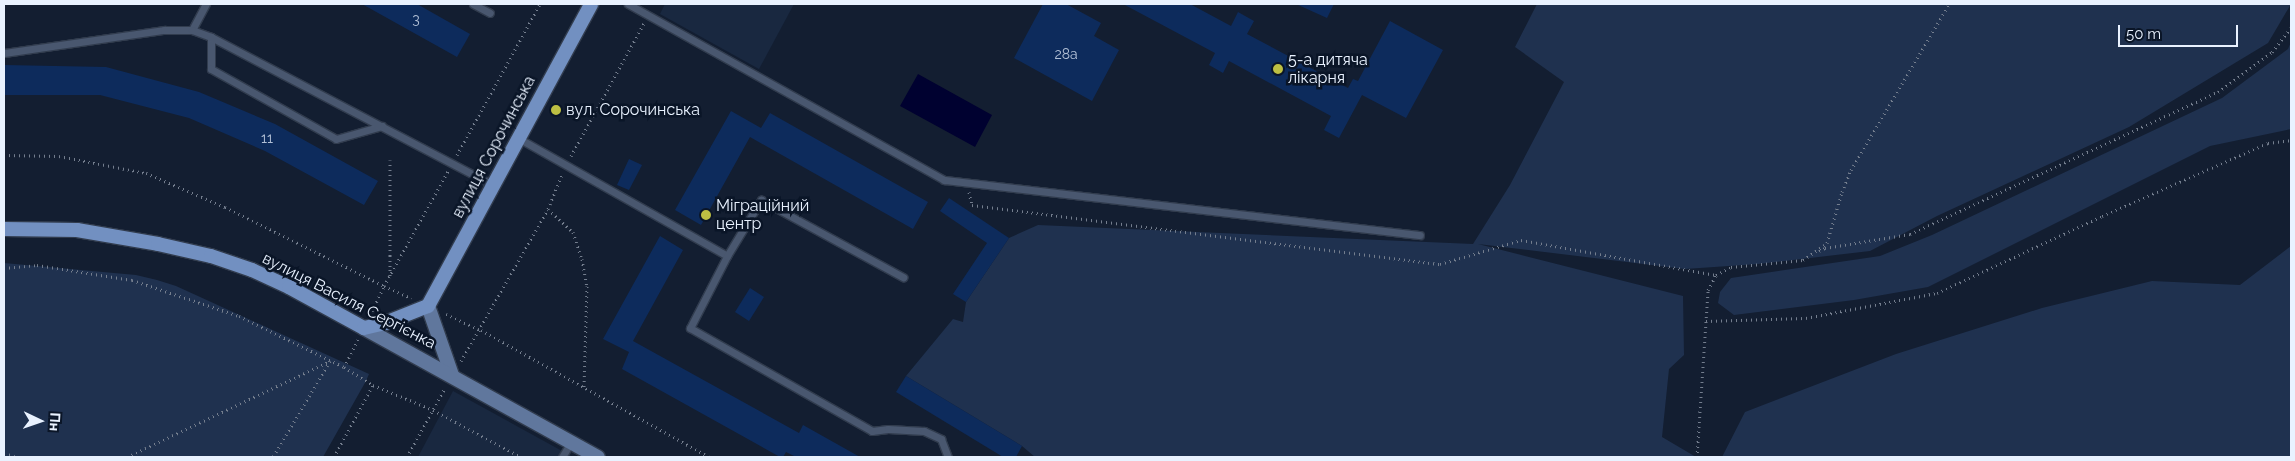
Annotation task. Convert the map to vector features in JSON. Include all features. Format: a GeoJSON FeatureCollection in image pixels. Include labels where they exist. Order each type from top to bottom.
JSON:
{"type":"FeatureCollection","features":[{"type":"Feature","properties":{"kind":"main road","name":"вулиця Сорочинська"},"geometry":{"type":"LineString","coordinates":[[428,306],[591,4]]}},
{"type":"Feature","properties":{"kind":"main road","name":"вулиця Василя Сергієнка"},"geometry":{"type":"LineString","coordinates":[[4,229],[77,230],[158,244],[211,256],[267,277],[452,375],[598,457]]}},
{"type":"Feature","properties":{"kind":"main road"},"geometry":{"type":"LineString","coordinates":[[364,328],[385,323],[428,306],[452,375]]}},
{"type":"Feature","properties":{"kind":"lane"},"geometry":{"type":"LineString","coordinates":[[192,30],[206,4]]}},
{"type":"Feature","properties":{"kind":"lane"},"geometry":{"type":"LineString","coordinates":[[473,4],[490,13]]}},
{"type":"Feature","properties":{"kind":"lane"},"geometry":{"type":"LineString","coordinates":[[628,4],[944,180],[1420,235]]}},
{"type":"Feature","properties":{"kind":"lane"},"geometry":{"type":"LineString","coordinates":[[4,53],[164,30],[192,30],[211,37],[493,185]]}},
{"type":"Feature","properties":{"kind":"lane"},"geometry":{"type":"LineString","coordinates":[[211,37],[211,69],[336,139],[382,126]]}},
{"type":"Feature","properties":{"kind":"lane"},"geometry":{"type":"LineString","coordinates":[[518,138],[727,256]]}},
{"type":"Feature","properties":{"kind":"lane"},"geometry":{"type":"LineString","coordinates":[[903,277],[761,200],[727,256],[690,328],[872,431],[924,431],[941,438],[948,457]]}},
{"type":"Feature","properties":{"kind":"lane"},"geometry":{"type":"LineString","coordinates":[[562,457],[571,442]]}},
{"type":"Feature","properties":{"kind":"path"},"geometry":{"type":"LineString","coordinates":[[4,155],[59,156],[146,173],[225,207],[384,286],[540,4]]}},
{"type":"Feature","properties":{"kind":"path"},"geometry":{"type":"LineString","coordinates":[[1803,260],[1827,243],[1842,192],[1851,170],[1949,4]]}},
{"type":"Feature","properties":{"kind":"path"},"geometry":{"type":"LineString","coordinates":[[407,457],[452,375],[481,330],[548,209],[566,165],[648,15]]}},
{"type":"Feature","properties":{"kind":"path"},"geometry":{"type":"LineString","coordinates":[[1697,457],[1708,290],[1716,275],[1731,267],[1803,260],[1826,248],[1910,234],[2218,92],[2272,52],[2291,28]]}},
{"type":"Feature","properties":{"kind":"path"},"geometry":{"type":"LineString","coordinates":[[1706,321],[1806,318],[1937,293],[2102,216],[2268,143],[2291,140]]}},
{"type":"Feature","properties":{"kind":"path"},"geometry":{"type":"LineString","coordinates":[[390,160],[390,277]]}},
{"type":"Feature","properties":{"kind":"path"},"geometry":{"type":"LineString","coordinates":[[968,182],[972,205],[1440,264],[1520,240],[1716,275]]}},
{"type":"Feature","properties":{"kind":"path"},"geometry":{"type":"LineString","coordinates":[[548,209],[573,232],[582,259],[587,286],[584,388]]}},
{"type":"Feature","properties":{"kind":"path"},"geometry":{"type":"LineString","coordinates":[[4,268],[37,265],[132,280],[240,316],[330,361],[373,386],[433,410],[521,457]]}},
{"type":"Feature","properties":{"kind":"path"},"geometry":{"type":"LineString","coordinates":[[481,330],[709,457]]}},
{"type":"Feature","properties":{"kind":"path"},"geometry":{"type":"LineString","coordinates":[[127,457],[330,361]]}},
{"type":"Feature","properties":{"kind":"path"},"geometry":{"type":"LineString","coordinates":[[273,457],[330,361]]}},
{"type":"Feature","properties":{"kind":"path"},"geometry":{"type":"LineString","coordinates":[[334,457],[373,386]]}},
{"type":"Feature","properties":{"kind":"path"},"geometry":{"type":"LineString","coordinates":[[4,453],[17,457]]}},
{"type":"Feature","properties":{"kind":"shaded area"},"geometry":{"type":"Polygon","coordinates":[[[665,4],[794,4],[759,69],[660,14],[665,4]]]}},
{"type":"Feature","properties":{"kind":"shaded area"},"geometry":{"type":"Polygon","coordinates":[[[1537,4],[2291,4],[2268,43],[2129,127],[1937,216],[1870,251],[1758,264],[1685,269],[1478,244],[1683,296],[1684,355],[1669,369],[1662,437],[1696,457],[1035,457],[1022,446],[906,376],[953,319],[963,322],[966,302],[1009,238],[1038,225],[1473,244],[1510,185],[1564,82],[1515,47],[1537,4]]]}},
{"type":"Feature","properties":{"kind":"shaded area"},"geometry":{"type":"Polygon","coordinates":[[[2291,42],[2291,129],[2210,146],[1928,287],[1854,300],[1734,315],[1718,303],[1720,292],[1731,278],[1880,256],[1932,235],[2222,98],[2288,49],[2291,42]]]}},
{"type":"Feature","properties":{"kind":"shaded area"},"geometry":{"type":"Polygon","coordinates":[[[918,74],[992,115],[975,147],[900,106],[918,74]]]}},
{"type":"Feature","properties":{"kind":"shaded area"},"geometry":{"type":"Polygon","coordinates":[[[2291,246],[2291,457],[1722,457],[1745,412],[1896,354],[2042,308],[2152,281],[2240,285],[2291,246]]]}},
{"type":"Feature","properties":{"kind":"shaded area"},"geometry":{"type":"Polygon","coordinates":[[[4,263],[136,275],[157,280],[176,286],[369,374],[323,457],[4,457],[4,263]]]}},
{"type":"Feature","properties":{"kind":"shaded area"},"geometry":{"type":"Polygon","coordinates":[[[453,391],[573,457],[418,457],[453,391]]]}},
{"type":"Feature","properties":{"kind":"building"},"geometry":{"type":"Polygon","coordinates":[[[362,4],[417,4],[470,34],[457,57],[362,4]]]}},
{"type":"Feature","properties":{"kind":"building"},"geometry":{"type":"Polygon","coordinates":[[[1043,4],[1066,4],[1101,23],[1094,36],[1119,50],[1092,101],[1014,58],[1043,4]]]}},
{"type":"Feature","properties":{"kind":"building","name":"5-а дитяча лікарня"},"geometry":{"type":"Polygon","coordinates":[[[1123,4],[1190,4],[1231,26],[1238,12],[1254,21],[1247,34],[1348,88],[1353,79],[1358,81],[1390,21],[1443,50],[1406,118],[1362,95],[1339,138],[1324,130],[1331,116],[1229,61],[1223,73],[1209,65],[1215,53],[1123,4]]]}},
{"type":"Feature","properties":{"kind":"building"},"geometry":{"type":"Polygon","coordinates":[[[1296,4],[1334,4],[1327,18],[1296,4]]]}},
{"type":"Feature","properties":{"kind":"building"},"geometry":{"type":"Polygon","coordinates":[[[4,65],[106,67],[199,92],[275,124],[378,181],[364,205],[265,151],[189,118],[100,95],[4,95],[4,65]]]}},
{"type":"Feature","properties":{"kind":"building"},"geometry":{"type":"Polygon","coordinates":[[[731,111],[761,128],[770,113],[928,202],[913,229],[750,137],[701,225],[675,210],[731,111]]]}},
{"type":"Feature","properties":{"kind":"building"},"geometry":{"type":"Polygon","coordinates":[[[629,159],[642,165],[629,190],[617,185],[629,159]]]}},
{"type":"Feature","properties":{"kind":"building"},"geometry":{"type":"Polygon","coordinates":[[[949,198],[1009,238],[966,302],[953,294],[987,243],[940,211],[949,198]]]}},
{"type":"Feature","properties":{"kind":"building"},"geometry":{"type":"Polygon","coordinates":[[[660,236],[683,250],[633,341],[799,433],[803,425],[860,457],[796,457],[786,452],[783,457],[780,457],[622,369],[629,352],[603,339],[660,236]]]}},
{"type":"Feature","properties":{"kind":"building"},"geometry":{"type":"Polygon","coordinates":[[[750,288],[764,297],[749,321],[735,312],[750,288]]]}},
{"type":"Feature","properties":{"kind":"building"},"geometry":{"type":"Polygon","coordinates":[[[906,376],[1022,446],[1016,457],[1003,457],[896,392],[906,376]]]}},
{"type":"Feature","properties":{"kind":"place","name":"5-а дитяча лікарня"},"geometry":{"type":"Point","coordinates":[1278,69]}},
{"type":"Feature","properties":{"kind":"place","name":"вул. Сорочинська"},"geometry":{"type":"Point","coordinates":[556,110]}},
{"type":"Feature","properties":{"kind":"place","name":"Міграційний центр"},"geometry":{"type":"Point","coordinates":[706,215]}}]}
